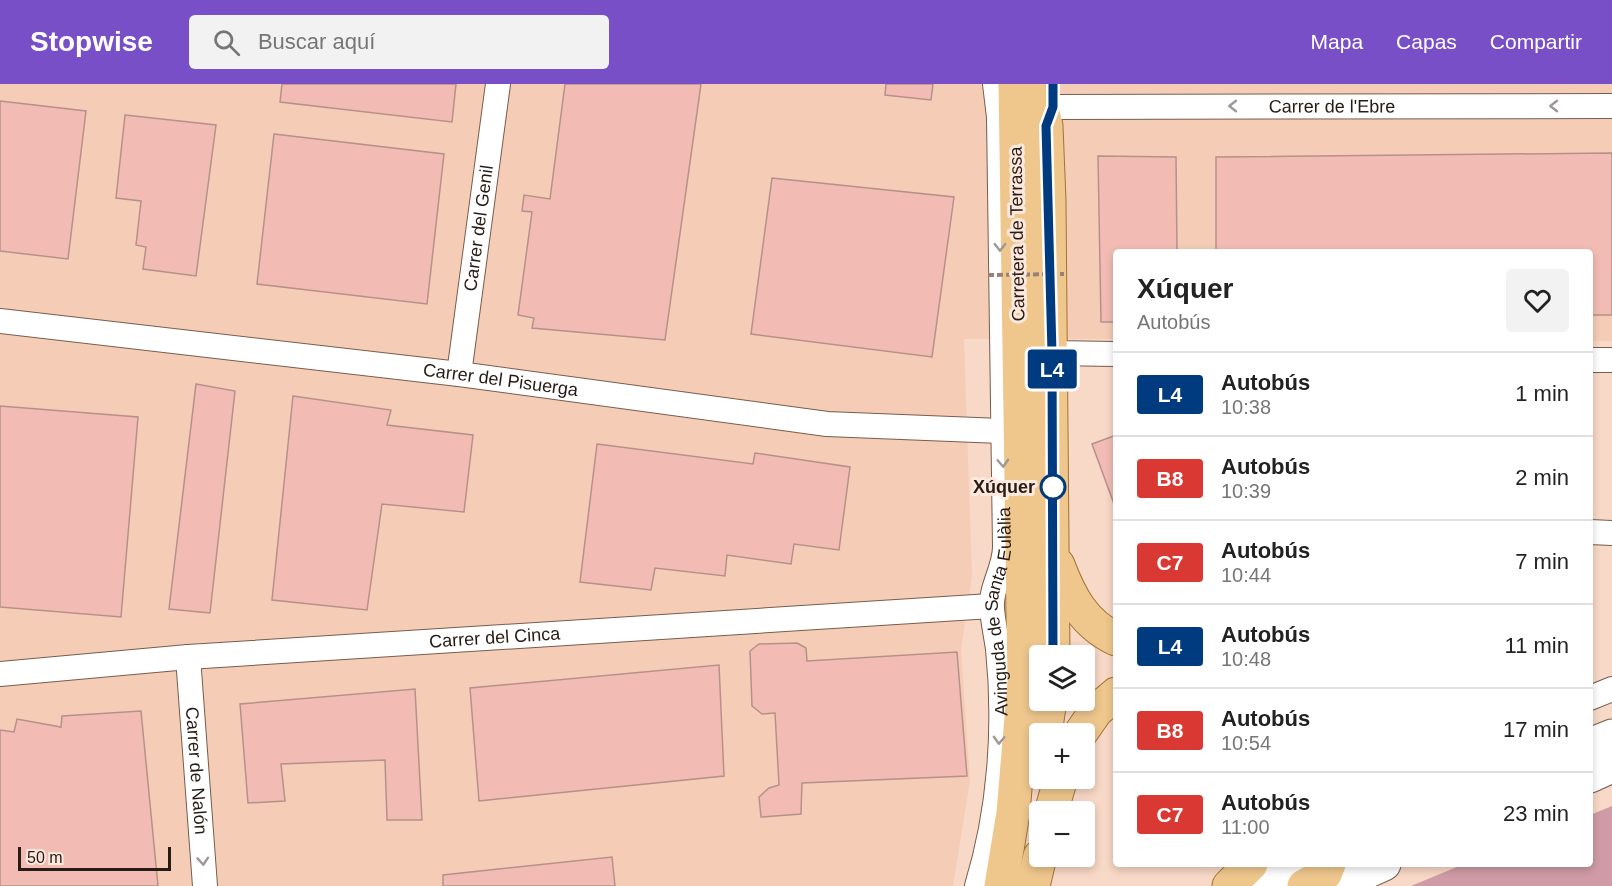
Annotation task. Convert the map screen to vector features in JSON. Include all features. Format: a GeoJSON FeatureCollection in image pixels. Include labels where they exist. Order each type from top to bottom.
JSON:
{"type":"FeatureCollection","features":[{"type":"Feature","properties":{"kind":"main road","name":"Carretera de Terrassa"},"geometry":{"type":"LineString","coordinates":[[1015,84],[1024,681],[1032,723]]}},
{"type":"Feature","properties":{"kind":"main road","name":"Carretera de Terrassa"},"geometry":{"type":"LineString","coordinates":[[1040,645],[1044,97]]}},
{"type":"Feature","properties":{"kind":"main road"},"geometry":{"type":"LineString","coordinates":[[1044,97],[1052,353],[1053,645]]}},
{"type":"Feature","properties":{"kind":"main road"},"geometry":{"type":"LineString","coordinates":[[1054,553],[1067,588],[1082,614],[1098,629],[1113,637]]}},
{"type":"Feature","properties":{"kind":"main road"},"geometry":{"type":"LineString","coordinates":[[1005,558],[1032,723]]}},
{"type":"Feature","properties":{"kind":"main road"},"geometry":{"type":"LineString","coordinates":[[1088,723],[1096,711],[1113,697]]}},
{"type":"Feature","properties":{"kind":"main road"},"geometry":{"type":"LineString","coordinates":[[1593,744],[1612,736]]}},
{"type":"Feature","properties":{"kind":"main road","name":"Carretera de Terrassa"},"geometry":{"type":"LineString","coordinates":[[1001,886],[1013,813],[1029,751]]}},
{"type":"Feature","properties":{"kind":"main road"},"geometry":{"type":"LineString","coordinates":[[1593,775],[1612,766]]}},
{"type":"Feature","properties":{"kind":"main road"},"geometry":{"type":"LineString","coordinates":[[1024,886],[1038,789]]}},
{"type":"Feature","properties":{"kind":"main road"},"geometry":{"type":"LineString","coordinates":[[1034,886],[1038,867]]}},
{"type":"Feature","properties":{"kind":"main road"},"geometry":{"type":"LineString","coordinates":[[1229,886],[1248,867]]}},
{"type":"Feature","properties":{"kind":"main road"},"geometry":{"type":"LineString","coordinates":[[1259,886],[1302,867]]}},
{"type":"Feature","properties":{"kind":"main road"},"geometry":{"type":"LineString","coordinates":[[1304,886],[1325,874],[1328,867]]}},
{"type":"Feature","properties":{"kind":"main road"},"geometry":{"type":"LineString","coordinates":[[1335,886],[1377,867]]}},
{"type":"Feature","properties":{"kind":"street","name":"Carrer del Genil"},"geometry":{"type":"LineString","coordinates":[[459,374],[498,84]]}},
{"type":"Feature","properties":{"kind":"street","name":"Avinguda de Santa Eulàlia"},"geometry":{"type":"LineString","coordinates":[[977,886],[994,818],[997,789],[1000,694],[998,649],[991,606],[1005,558],[1001,431],[999,117],[995,84]]}},
{"type":"Feature","properties":{"kind":"street"},"geometry":{"type":"LineString","coordinates":[[999,117],[1003,84]]}},
{"type":"Feature","properties":{"kind":"street","name":"Carrer de l'Ebre"},"geometry":{"type":"LineString","coordinates":[[1044,97],[1612,106]]}},
{"type":"Feature","properties":{"kind":"street","name":"Carrer del Pisuerga"},"geometry":{"type":"LineString","coordinates":[[0,321],[459,374],[827,424],[1001,431]]}},
{"type":"Feature","properties":{"kind":"street"},"geometry":{"type":"LineString","coordinates":[[1052,353],[1113,354]]}},
{"type":"Feature","properties":{"kind":"street"},"geometry":{"type":"LineString","coordinates":[[1593,360],[1612,360]]}},
{"type":"Feature","properties":{"kind":"street"},"geometry":{"type":"LineString","coordinates":[[1593,532],[1612,532]]}},
{"type":"Feature","properties":{"kind":"street","name":"Carrer del Cinca"},"geometry":{"type":"LineString","coordinates":[[0,674],[188,657],[991,606]]}},
{"type":"Feature","properties":{"kind":"street","name":"Carrer de Nalón"},"geometry":{"type":"LineString","coordinates":[[188,657],[205,886]]}},
{"type":"Feature","properties":{"kind":"street"},"geometry":{"type":"LineString","coordinates":[[1593,697],[1612,689]]}},
{"type":"Feature","properties":{"kind":"path"},"geometry":{"type":"LineString","coordinates":[[988,275],[1064,274]]}},
{"type":"Feature","properties":{"kind":"shaded area"},"geometry":{"type":"Polygon","coordinates":[[[0,84],[1612,84],[1612,341],[1593,341],[1593,249],[1113,249],[1113,339],[964,339],[972,576],[961,649],[970,781],[953,886],[0,886],[0,84]]]}},
{"type":"Feature","properties":{"kind":"shaded area"},"geometry":{"type":"Polygon","coordinates":[[[1612,806],[1612,886],[1411,886],[1457,867],[1593,867],[1593,814],[1612,806]]]}},
{"type":"Feature","properties":{"kind":"building"},"geometry":{"type":"Polygon","coordinates":[[[282,84],[456,84],[452,122],[280,102],[282,84]]]}},
{"type":"Feature","properties":{"kind":"building"},"geometry":{"type":"Polygon","coordinates":[[[565,84],[701,84],[665,340],[532,328],[534,318],[518,315],[532,212],[522,211],[524,195],[550,199],[565,84]]]}},
{"type":"Feature","properties":{"kind":"building"},"geometry":{"type":"Polygon","coordinates":[[[886,84],[933,84],[931,100],[885,95],[886,84]]]}},
{"type":"Feature","properties":{"kind":"building"},"geometry":{"type":"Polygon","coordinates":[[[0,101],[86,111],[68,259],[0,251],[0,101]]]}},
{"type":"Feature","properties":{"kind":"building"},"geometry":{"type":"Polygon","coordinates":[[[125,115],[216,125],[196,276],[143,269],[146,247],[136,245],[141,201],[116,198],[125,115]]]}},
{"type":"Feature","properties":{"kind":"building"},"geometry":{"type":"Polygon","coordinates":[[[274,134],[444,154],[427,304],[257,284],[274,134]]]}},
{"type":"Feature","properties":{"kind":"building"},"geometry":{"type":"Polygon","coordinates":[[[1612,153],[1612,315],[1593,315],[1593,249],[1216,249],[1216,157],[1612,153]]]}},
{"type":"Feature","properties":{"kind":"building"},"geometry":{"type":"Polygon","coordinates":[[[1098,156],[1176,157],[1177,249],[1113,249],[1113,322],[1101,322],[1098,156]]]}},
{"type":"Feature","properties":{"kind":"building"},"geometry":{"type":"Polygon","coordinates":[[[772,178],[954,197],[932,357],[751,334],[772,178]]]}},
{"type":"Feature","properties":{"kind":"building"},"geometry":{"type":"Polygon","coordinates":[[[196,384],[235,391],[210,613],[169,609],[196,384]]]}},
{"type":"Feature","properties":{"kind":"building"},"geometry":{"type":"Polygon","coordinates":[[[293,396],[391,410],[387,425],[473,435],[464,512],[382,504],[367,610],[272,600],[293,396]]]}},
{"type":"Feature","properties":{"kind":"building"},"geometry":{"type":"Polygon","coordinates":[[[0,406],[138,417],[121,617],[0,607],[0,406]]]}},
{"type":"Feature","properties":{"kind":"building"},"geometry":{"type":"Polygon","coordinates":[[[1113,436],[1113,501],[1092,444],[1113,436]]]}},
{"type":"Feature","properties":{"kind":"building"},"geometry":{"type":"Polygon","coordinates":[[[597,444],[753,464],[755,453],[850,467],[839,550],[794,544],[791,564],[727,555],[725,576],[655,568],[651,590],[580,582],[597,444]]]}},
{"type":"Feature","properties":{"kind":"building"},"geometry":{"type":"Polygon","coordinates":[[[797,643],[806,648],[807,661],[957,652],[967,776],[802,783],[801,814],[761,817],[759,797],[769,788],[779,785],[775,713],[762,714],[752,706],[750,651],[759,644],[797,643]]]}},
{"type":"Feature","properties":{"kind":"building"},"geometry":{"type":"Polygon","coordinates":[[[719,665],[724,776],[479,801],[470,688],[719,665]]]}},
{"type":"Feature","properties":{"kind":"building"},"geometry":{"type":"Polygon","coordinates":[[[415,689],[422,820],[387,820],[385,760],[281,764],[285,801],[248,803],[240,704],[415,689]]]}},
{"type":"Feature","properties":{"kind":"building"},"geometry":{"type":"Polygon","coordinates":[[[141,711],[158,886],[0,886],[0,730],[14,732],[17,719],[61,727],[62,716],[141,711]]]}},
{"type":"Feature","properties":{"kind":"building"},"geometry":{"type":"Polygon","coordinates":[[[612,857],[615,886],[443,886],[443,875],[612,857]]]}},
{"type":"Feature","properties":{"kind":"bus line","name":"L4"},"geometry":{"type":"LineString","coordinates":[[1053,84],[1053,107],[1046,126],[1052,353],[1053,645]]}},
{"type":"Feature","properties":{"kind":"place","name":"Xúquer"},"geometry":{"type":"Point","coordinates":[1053,487]}}]}
